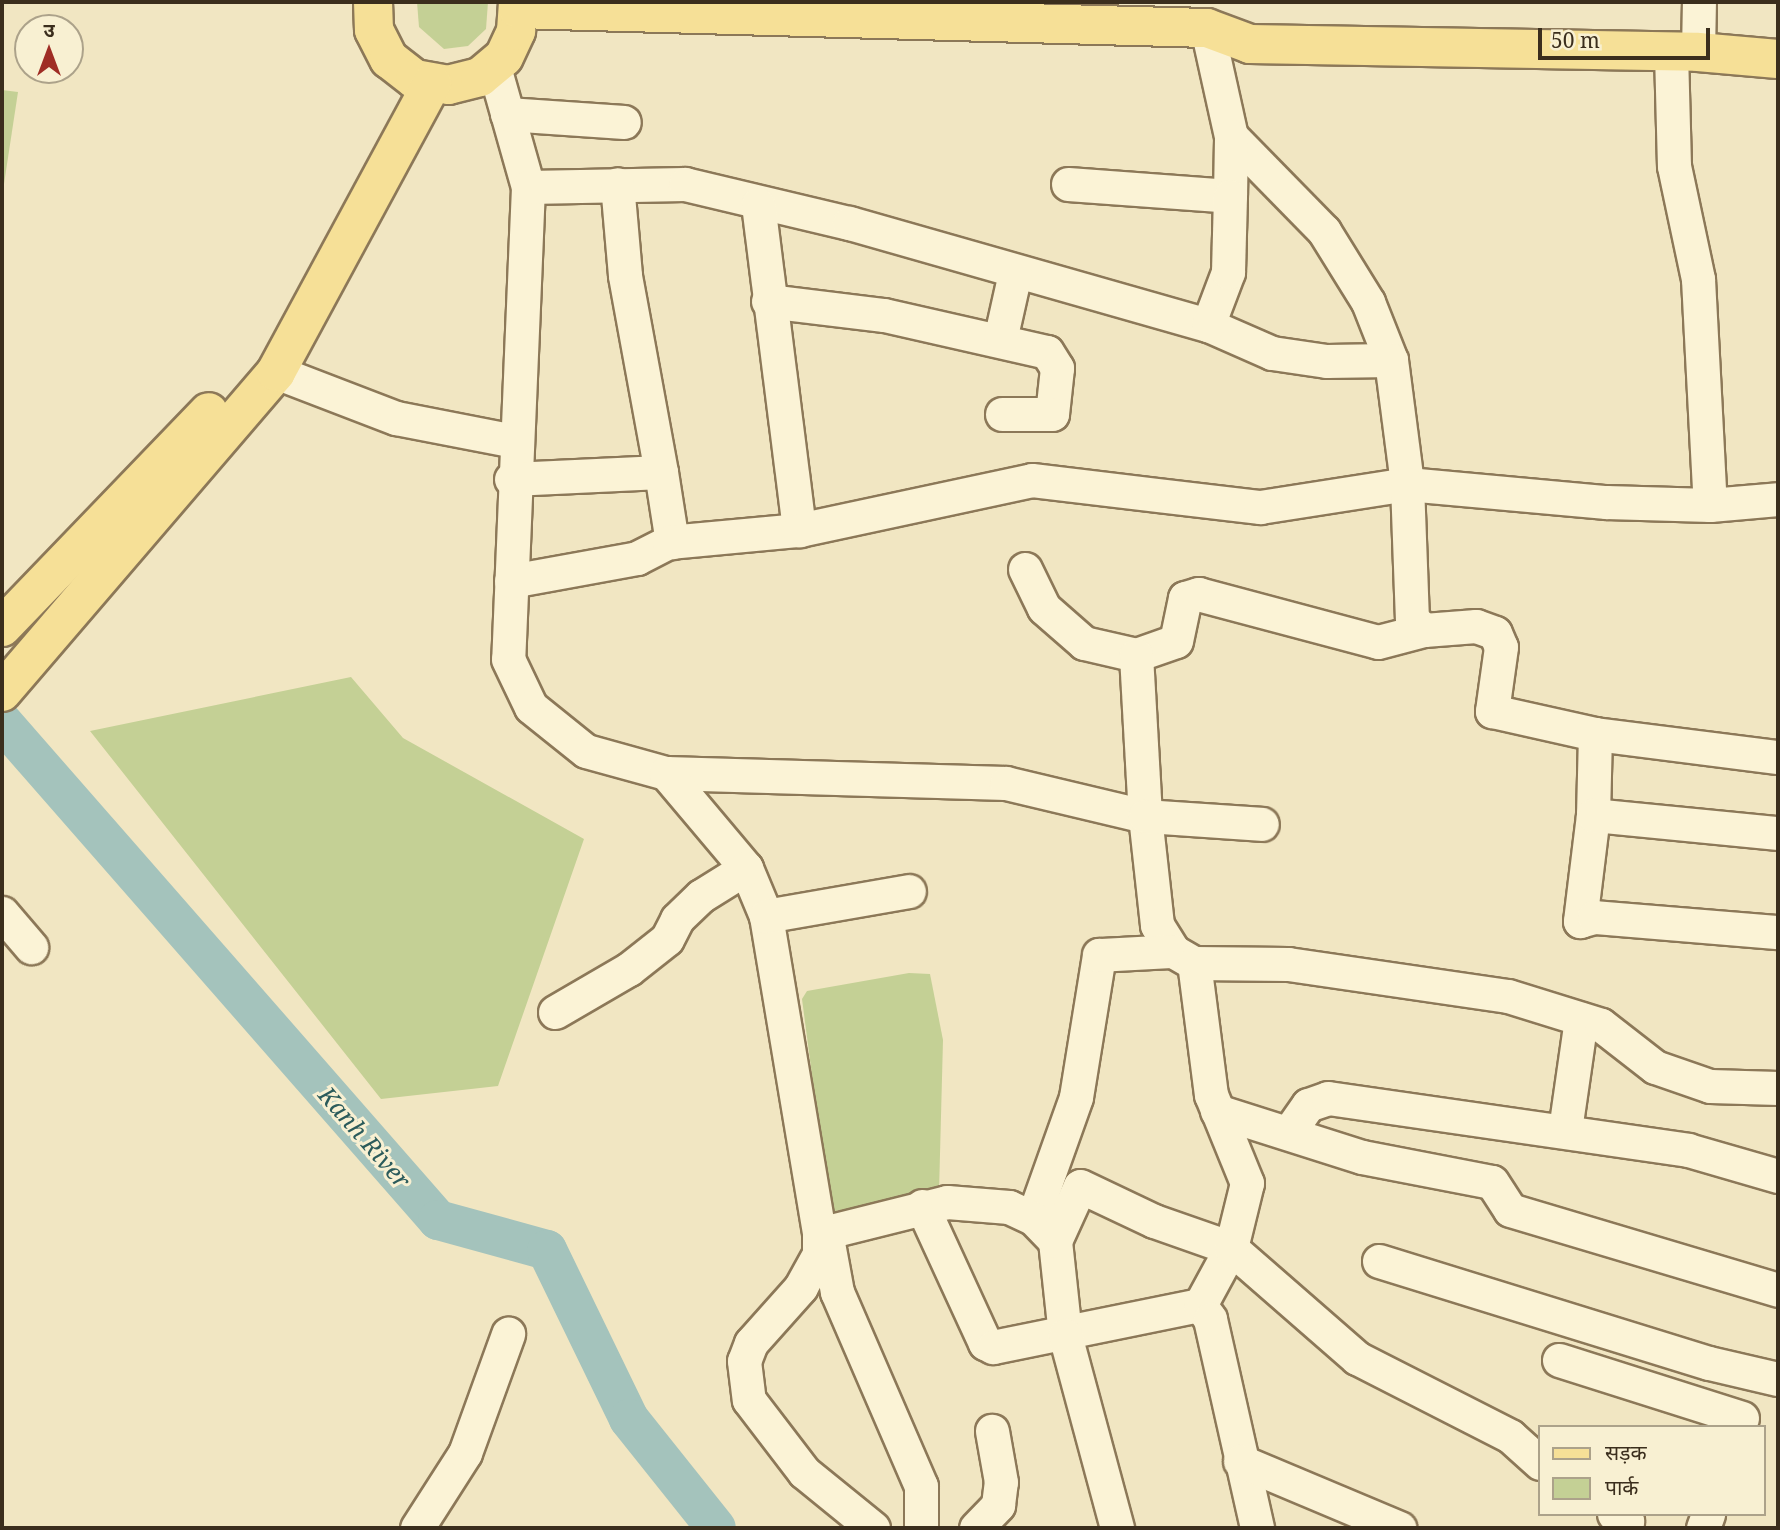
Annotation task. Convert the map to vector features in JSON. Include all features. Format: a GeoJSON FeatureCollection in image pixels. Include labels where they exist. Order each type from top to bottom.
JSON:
{"type":"FeatureCollection","features":[{"type":"Feature","properties":{"kind":"main road"},"geometry":{"type":"LineString","coordinates":[[367,5],[380,45],[424,82],[465,83],[494,67],[512,44],[518,6],[1207,28],[1250,44],[1684,52],[1778,59]]}},
{"type":"Feature","properties":{"kind":"main road"},"geometry":{"type":"LineString","coordinates":[[2,692],[40,652],[276,372],[424,82]]}},
{"type":"Feature","properties":{"kind":"main road"},"geometry":{"type":"LineString","coordinates":[[5,624],[252,364],[424,82]]}},
{"type":"Feature","properties":{"kind":"street"},"geometry":{"type":"LineString","coordinates":[[1699,2],[1684,52],[1674,166],[1698,279],[1710,505]]}},
{"type":"Feature","properties":{"kind":"street"},"geometry":{"type":"LineString","coordinates":[[1207,28],[1231,136],[1228,272],[1208,325]]}},
{"type":"Feature","properties":{"kind":"street"},"geometry":{"type":"LineString","coordinates":[[494,67],[528,187],[512,479],[508,659],[531,708],[586,751],[666,773],[1006,783],[1145,816],[1262,824]]}},
{"type":"Feature","properties":{"kind":"street"},"geometry":{"type":"LineString","coordinates":[[507,114],[624,122]]}},
{"type":"Feature","properties":{"kind":"street"},"geometry":{"type":"LineString","coordinates":[[1231,136],[1291,193],[1348,263],[1391,360],[1407,484],[1408,608],[1424,631]]}},
{"type":"Feature","properties":{"kind":"street"},"geometry":{"type":"LineString","coordinates":[[617,184],[625,275],[672,542]]}},
{"type":"Feature","properties":{"kind":"street"},"geometry":{"type":"LineString","coordinates":[[528,187],[685,184],[758,204],[849,223],[1015,273],[1208,325],[1272,353],[1326,361],[1391,360]]}},
{"type":"Feature","properties":{"kind":"street"},"geometry":{"type":"LineString","coordinates":[[1068,184],[1192,197],[1230,196]]}},
{"type":"Feature","properties":{"kind":"street"},"geometry":{"type":"LineString","coordinates":[[758,204],[799,530]]}},
{"type":"Feature","properties":{"kind":"street"},"geometry":{"type":"LineString","coordinates":[[1000,340],[1015,273]]}},
{"type":"Feature","properties":{"kind":"street"},"geometry":{"type":"LineString","coordinates":[[768,300],[884,314],[1047,352],[1057,368],[1052,414],[1002,414]]}},
{"type":"Feature","properties":{"kind":"street"},"geometry":{"type":"LineString","coordinates":[[276,372],[396,418],[514,441]]}},
{"type":"Feature","properties":{"kind":"street"},"geometry":{"type":"LineString","coordinates":[[512,479],[661,472]]}},
{"type":"Feature","properties":{"kind":"street"},"geometry":{"type":"LineString","coordinates":[[511,581],[637,558],[672,542],[799,530],[1032,480],[1260,507],[1407,484],[1606,502],[1710,505],[1778,499]]}},
{"type":"Feature","properties":{"kind":"street"},"geometry":{"type":"LineString","coordinates":[[1025,569],[1044,608],[1084,643],[1136,655],[1176,641],[1185,598],[1198,594],[1378,642],[1424,631],[1476,626],[1495,633],[1501,647],[1492,711],[1595,734],[1778,757]]}},
{"type":"Feature","properties":{"kind":"street"},"geometry":{"type":"LineString","coordinates":[[922,1206],[985,1343],[1006,1346],[1200,1305],[1231,1248],[1247,1183],[1217,1111],[1183,957],[1157,925],[1145,816],[1136,655]]}},
{"type":"Feature","properties":{"kind":"street"},"geometry":{"type":"LineString","coordinates":[[1595,734],[1593,815],[1580,921],[1594,917],[1778,932]]}},
{"type":"Feature","properties":{"kind":"street"},"geometry":{"type":"LineString","coordinates":[[666,773],[746,868],[766,916],[823,1233],[837,1292],[921,1486],[921,1528]]}},
{"type":"Feature","properties":{"kind":"street"},"geometry":{"type":"LineString","coordinates":[[1593,815],[1778,833]]}},
{"type":"Feature","properties":{"kind":"street"},"geometry":{"type":"LineString","coordinates":[[555,1012],[629,969],[667,939],[677,919],[701,896],[746,868]]}},
{"type":"Feature","properties":{"kind":"street"},"geometry":{"type":"LineString","coordinates":[[766,916],[909,891]]}},
{"type":"Feature","properties":{"kind":"street"},"geometry":{"type":"LineString","coordinates":[[2,913],[32,947]]}},
{"type":"Feature","properties":{"kind":"street"},"geometry":{"type":"LineString","coordinates":[[1117,1528],[1065,1335],[1044,1230],[1076,1097],[1100,955],[1183,957],[1302,966],[1508,996],[1601,1025],[1666,1070],[1710,1086],[1778,1088]]}},
{"type":"Feature","properties":{"kind":"street"},"geometry":{"type":"LineString","coordinates":[[1565,1130],[1581,1019]]}},
{"type":"Feature","properties":{"kind":"street"},"geometry":{"type":"LineString","coordinates":[[1289,1132],[1308,1105],[1328,1098],[1565,1130],[1688,1150],[1778,1176]]}},
{"type":"Feature","properties":{"kind":"street"},"geometry":{"type":"LineString","coordinates":[[1217,1111],[1362,1157],[1492,1182],[1510,1210],[1778,1290]]}},
{"type":"Feature","properties":{"kind":"street"},"geometry":{"type":"LineString","coordinates":[[1044,1230],[1080,1186],[1154,1221],[1231,1248],[1357,1358],[1510,1436],[1538,1460]]}},
{"type":"Feature","properties":{"kind":"street"},"geometry":{"type":"LineString","coordinates":[[823,1233],[922,1206],[978,1202],[1044,1230]]}},
{"type":"Feature","properties":{"kind":"street"},"geometry":{"type":"LineString","coordinates":[[823,1233],[819,1254],[801,1287],[751,1343],[744,1378],[749,1400],[804,1472],[873,1528]]}},
{"type":"Feature","properties":{"kind":"street"},"geometry":{"type":"LineString","coordinates":[[1379,1261],[1709,1363],[1768,1376],[1741,1422],[1559,1360]]}},
{"type":"Feature","properties":{"kind":"street"},"geometry":{"type":"LineString","coordinates":[[1200,1305],[1210,1319],[1257,1528]]}},
{"type":"Feature","properties":{"kind":"street"},"geometry":{"type":"LineString","coordinates":[[417,1528],[465,1454],[508,1334]]}},
{"type":"Feature","properties":{"kind":"street"},"geometry":{"type":"LineString","coordinates":[[976,1528],[998,1505],[1001,1482],[992,1431]]}},
{"type":"Feature","properties":{"kind":"street"},"geometry":{"type":"LineString","coordinates":[[1240,1461],[1399,1528]]}},
{"type":"Feature","properties":{"kind":"green space"},"geometry":{"type":"Polygon","coordinates":[[[417,2],[488,2],[486,29],[468,46],[444,49],[419,27],[417,2]]]}},
{"type":"Feature","properties":{"kind":"green space"},"geometry":{"type":"Polygon","coordinates":[[[2,90],[18,92],[2,197],[2,90]]]}},
{"type":"Feature","properties":{"kind":"green space"},"geometry":{"type":"Polygon","coordinates":[[[351,677],[403,738],[584,839],[498,1086],[381,1099],[90,731],[351,677]]]}},
{"type":"Feature","properties":{"kind":"green space"},"geometry":{"type":"Polygon","coordinates":[[[909,973],[930,974],[943,1040],[939,1192],[830,1212],[802,999],[807,991],[909,973]]]}},
{"type":"Feature","properties":{"kind":"waterway","name":"Kanh River"},"geometry":{"type":"LineString","coordinates":[[2,722],[438,1220],[547,1250],[629,1419],[716,1528]]}}]}
